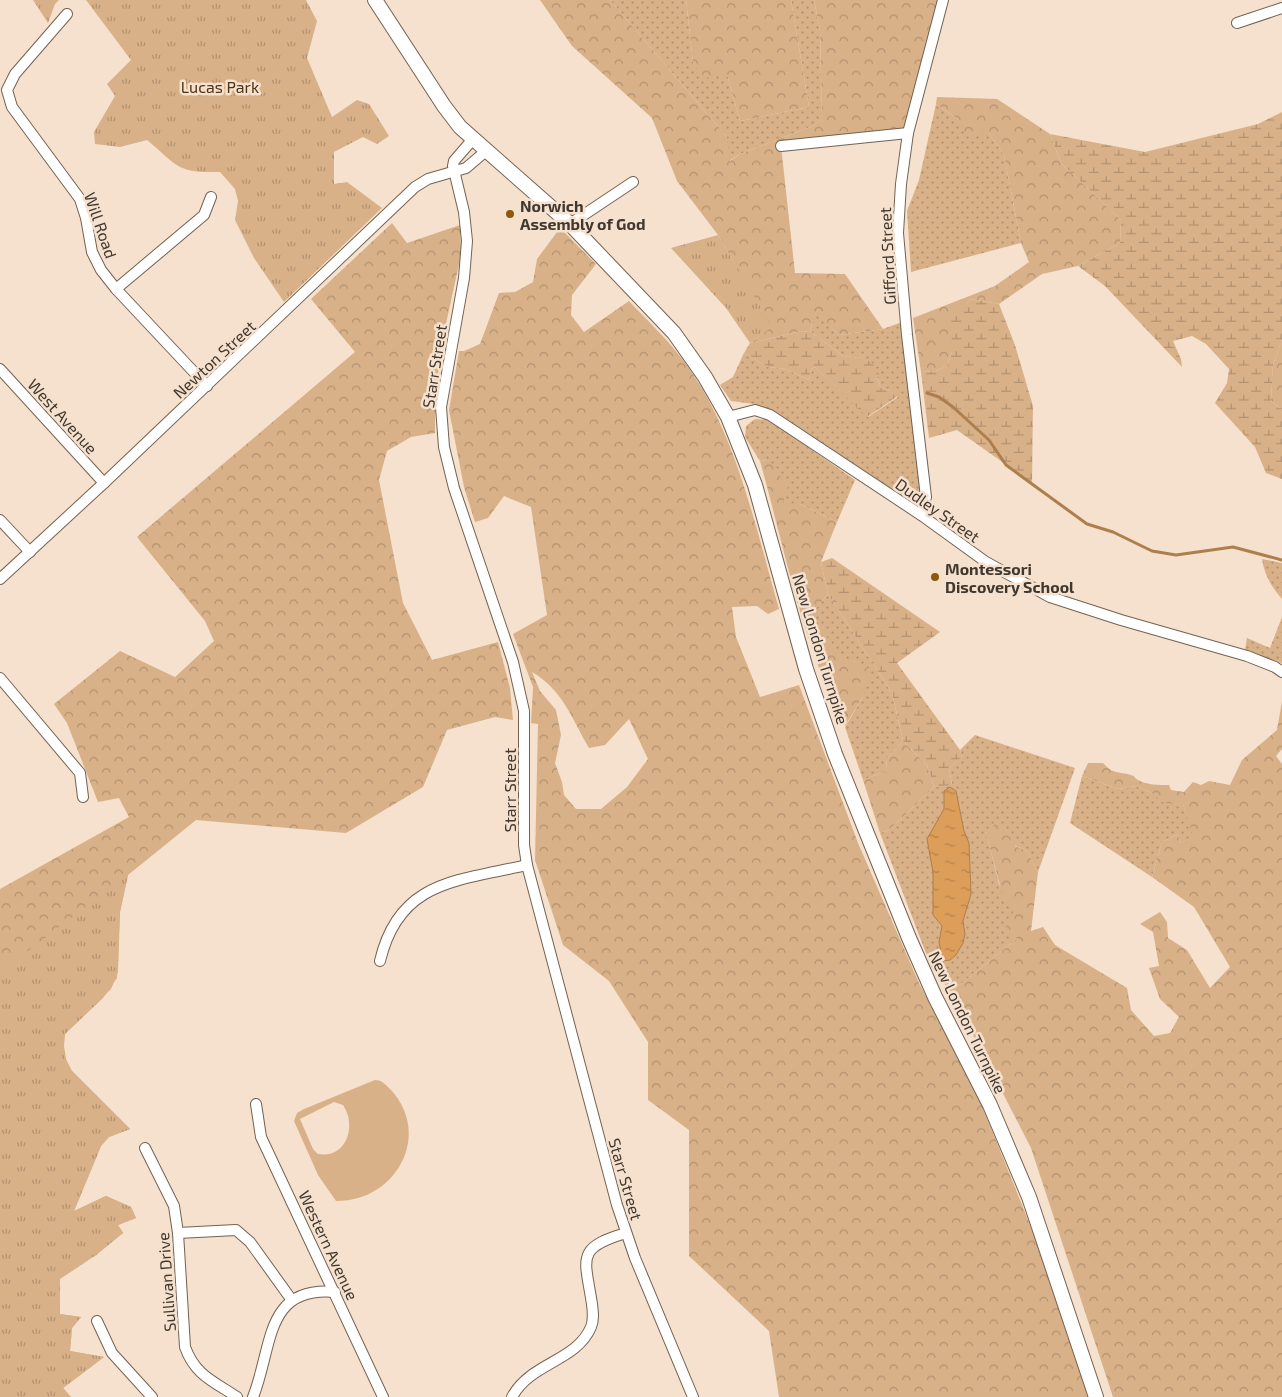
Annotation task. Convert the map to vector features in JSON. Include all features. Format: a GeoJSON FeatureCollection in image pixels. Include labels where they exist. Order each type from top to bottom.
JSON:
{"type":"FeatureCollection","features":[{"type":"Feature","properties":{"kind":"main road","name":"New London Turnpike"},"geometry":{"type":"LineString","coordinates":[[375,0],[444,106],[473,139],[570,224],[674,333],[706,378],[728,417],[755,485],[806,669],[835,754],[912,947],[935,997],[990,1105],[1029,1197],[1096,1397]]}},
{"type":"Feature","properties":{"kind":"street","name":"Gifford Street"},"geometry":{"type":"LineString","coordinates":[[921,515],[926,497],[907,335],[898,233],[900,184],[908,133],[943,0]]}},
{"type":"Feature","properties":{"kind":"street"},"geometry":{"type":"LineString","coordinates":[[1237,23],[1282,8]]}},
{"type":"Feature","properties":{"kind":"street","name":"Will Road"},"geometry":{"type":"LineString","coordinates":[[67,14],[16,74],[7,90],[12,108],[80,199],[86,218],[92,252],[101,270],[116,289],[207,386]]}},
{"type":"Feature","properties":{"kind":"street"},"geometry":{"type":"LineString","coordinates":[[781,146],[908,133]]}},
{"type":"Feature","properties":{"kind":"street"},"geometry":{"type":"LineString","coordinates":[[473,139],[454,161],[454,172],[468,166],[486,151]]}},
{"type":"Feature","properties":{"kind":"street","name":"Newton Street"},"geometry":{"type":"LineString","coordinates":[[0,579],[416,187],[428,179],[454,172]]}},
{"type":"Feature","properties":{"kind":"street","name":"Starr Street"},"geometry":{"type":"LineString","coordinates":[[454,172],[466,226],[467,256],[441,406],[444,447],[454,488],[513,662],[524,711],[524,845],[527,865],[626,1232],[693,1397]]}},
{"type":"Feature","properties":{"kind":"street"},"geometry":{"type":"LineString","coordinates":[[570,224],[633,182]]}},
{"type":"Feature","properties":{"kind":"street"},"geometry":{"type":"LineString","coordinates":[[116,289],[204,215],[211,197]]}},
{"type":"Feature","properties":{"kind":"street","name":"West Avenue"},"geometry":{"type":"LineString","coordinates":[[0,369],[104,483]]}},
{"type":"Feature","properties":{"kind":"street","name":"Dudley Street"},"geometry":{"type":"LineString","coordinates":[[728,417],[755,410],[770,415],[921,515],[986,562],[1050,597],[1121,620],[1247,656],[1275,667],[1282,672]]}},
{"type":"Feature","properties":{"kind":"street"},"geometry":{"type":"LineString","coordinates":[[0,520],[30,552]]}},
{"type":"Feature","properties":{"kind":"street"},"geometry":{"type":"LineString","coordinates":[[0,678],[80,773],[83,797]]}},
{"type":"Feature","properties":{"kind":"street"},"geometry":{"type":"LineString","coordinates":[[380,961],[392,926],[404,910],[420,896],[442,886],[527,865]]}},
{"type":"Feature","properties":{"kind":"street","name":"Western Avenue"},"geometry":{"type":"LineString","coordinates":[[256,1104],[261,1137],[383,1397]]}},
{"type":"Feature","properties":{"kind":"street","name":"Sullivan Drive"},"geometry":{"type":"LineString","coordinates":[[145,1148],[174,1206],[178,1233],[185,1347],[191,1362],[200,1373],[238,1397]]}},
{"type":"Feature","properties":{"kind":"street"},"geometry":{"type":"LineString","coordinates":[[178,1233],[236,1230],[250,1242],[291,1299]]}},
{"type":"Feature","properties":{"kind":"street"},"geometry":{"type":"LineString","coordinates":[[512,1397],[533,1373],[568,1353],[588,1333],[593,1321],[593,1313],[586,1263],[587,1253],[600,1242],[626,1232]]}},
{"type":"Feature","properties":{"kind":"street"},"geometry":{"type":"LineString","coordinates":[[252,1397],[260,1380],[277,1314],[291,1299],[319,1291],[334,1292]]}},
{"type":"Feature","properties":{"kind":"street"},"geometry":{"type":"LineString","coordinates":[[97,1321],[112,1353],[152,1397]]}},
{"type":"Feature","properties":{"kind":"green space"},"geometry":{"type":"Polygon","coordinates":[[[33,0],[59,0],[55,4],[48,23],[33,0]]]}},
{"type":"Feature","properties":{"kind":"green space","name":"Lucas Park"},"geometry":{"type":"Polygon","coordinates":[[[86,0],[306,0],[317,21],[307,58],[332,117],[357,100],[369,104],[389,136],[377,144],[363,137],[334,152],[334,184],[347,182],[382,208],[284,302],[254,258],[235,220],[238,201],[235,189],[220,172],[195,171],[179,166],[147,140],[120,147],[95,144],[94,132],[115,96],[107,84],[131,60],[86,0]]]}},
{"type":"Feature","properties":{"kind":"green space"},"geometry":{"type":"Polygon","coordinates":[[[540,0],[610,0],[727,137],[730,161],[740,154],[813,126],[822,119],[820,30],[814,0],[937,0],[938,6],[901,139],[781,146],[795,273],[845,274],[883,329],[839,335],[816,313],[810,331],[750,343],[771,327],[718,235],[677,181],[652,118],[572,46],[540,0]]]}},
{"type":"Feature","properties":{"kind":"green space"},"geometry":{"type":"Polygon","coordinates":[[[610,0],[686,0],[693,63],[727,74],[740,121],[809,107],[791,0],[814,0],[820,30],[822,119],[813,126],[740,154],[729,161],[727,137],[610,0]]]}},
{"type":"Feature","properties":{"kind":"green space"},"geometry":{"type":"Polygon","coordinates":[[[686,0],[791,0],[809,107],[740,121],[727,74],[705,78],[693,63],[686,0]]]}},
{"type":"Feature","properties":{"kind":"green space"},"geometry":{"type":"Polygon","coordinates":[[[937,97],[997,99],[1050,134],[1061,163],[1121,220],[1120,243],[1078,266],[1042,274],[999,304],[971,299],[952,317],[952,352],[947,366],[936,371],[921,372],[913,318],[995,286],[1029,262],[1021,243],[1004,155],[989,133],[966,135],[959,120],[936,104],[937,97]]]}},
{"type":"Feature","properties":{"kind":"green space"},"geometry":{"type":"Polygon","coordinates":[[[936,104],[959,120],[989,133],[1004,155],[1021,243],[911,272],[907,211],[919,180],[936,104]]]}},
{"type":"Feature","properties":{"kind":"green space"},"geometry":{"type":"Polygon","coordinates":[[[1282,112],[1282,340],[1273,365],[1271,401],[1282,410],[1282,479],[1266,473],[1255,447],[1215,403],[1227,383],[1229,369],[1206,344],[1192,336],[1173,341],[1181,359],[1182,367],[1105,286],[1078,266],[1120,243],[1121,220],[1061,163],[1050,134],[1145,152],[1258,124],[1282,112]]]}},
{"type":"Feature","properties":{"kind":"green space"},"geometry":{"type":"Polygon","coordinates":[[[392,223],[407,243],[460,225],[461,255],[444,333],[435,395],[435,433],[411,437],[387,451],[379,480],[403,603],[432,660],[498,642],[510,688],[513,720],[495,717],[447,730],[423,787],[346,833],[196,820],[128,875],[120,912],[118,972],[111,989],[65,1034],[64,1046],[66,1059],[72,1071],[130,1129],[109,1137],[101,1146],[74,1211],[106,1196],[131,1207],[136,1218],[118,1225],[123,1233],[96,1255],[60,1279],[60,1314],[81,1317],[72,1328],[70,1351],[104,1357],[63,1388],[71,1397],[0,1397],[0,889],[129,817],[119,798],[98,802],[67,723],[54,704],[120,651],[175,677],[214,641],[205,621],[137,537],[355,352],[311,299],[392,223]]]}},
{"type":"Feature","properties":{"kind":"green space"},"geometry":{"type":"Polygon","coordinates":[[[560,228],[596,264],[572,295],[571,315],[584,332],[629,301],[664,337],[683,360],[701,387],[717,417],[742,480],[779,609],[768,614],[757,606],[732,607],[736,637],[760,697],[799,685],[858,843],[919,983],[977,1093],[1043,1257],[1088,1397],[779,1397],[769,1331],[689,1256],[689,1130],[648,1100],[648,1042],[609,981],[563,945],[535,860],[538,724],[531,723],[533,687],[513,634],[547,615],[531,507],[504,496],[488,518],[475,522],[464,487],[449,410],[459,351],[464,351],[480,344],[499,293],[515,292],[533,282],[537,259],[560,228]],[[532,672],[540,691],[556,710],[561,735],[555,763],[562,782],[564,795],[576,809],[601,809],[627,787],[648,759],[629,719],[605,745],[589,748],[566,706],[552,687],[532,672]]]}},
{"type":"Feature","properties":{"kind":"green space"},"geometry":{"type":"Polygon","coordinates":[[[718,235],[772,327],[750,343],[726,308],[671,248],[718,235]]]}},
{"type":"Feature","properties":{"kind":"green space"},"geometry":{"type":"Polygon","coordinates":[[[971,299],[999,304],[1015,345],[1033,406],[1032,483],[957,430],[929,438],[921,372],[936,371],[947,366],[952,352],[951,317],[971,299]]]}},
{"type":"Feature","properties":{"kind":"green space"},"geometry":{"type":"Polygon","coordinates":[[[816,312],[839,335],[883,329],[902,322],[920,492],[917,497],[904,500],[769,410],[754,404],[731,401],[720,385],[733,377],[744,353],[768,367],[786,369],[809,380],[811,369],[815,367],[868,417],[898,397],[892,386],[888,390],[881,388],[877,377],[863,358],[843,356],[810,331],[816,312]]]}},
{"type":"Feature","properties":{"kind":"green space"},"geometry":{"type":"Polygon","coordinates":[[[810,331],[843,356],[863,358],[874,364],[874,368],[880,375],[877,378],[881,388],[888,390],[892,385],[898,396],[867,417],[815,367],[811,369],[809,380],[786,369],[768,367],[744,353],[750,343],[810,331]]]}},
{"type":"Feature","properties":{"kind":"green space"},"geometry":{"type":"Polygon","coordinates":[[[1282,340],[1282,410],[1271,401],[1273,365],[1282,340]]]}},
{"type":"Feature","properties":{"kind":"green space"},"geometry":{"type":"Polygon","coordinates":[[[755,419],[769,420],[855,480],[837,522],[800,504],[783,504],[768,460],[760,461],[745,437],[746,426],[755,419]]]}},
{"type":"Feature","properties":{"kind":"green space"},"geometry":{"type":"Polygon","coordinates":[[[768,460],[788,486],[783,503],[800,504],[837,522],[821,562],[828,594],[812,613],[842,660],[857,662],[871,672],[864,695],[845,726],[817,663],[796,596],[760,461],[768,460]]]}},
{"type":"Feature","properties":{"kind":"green space"},"geometry":{"type":"Polygon","coordinates":[[[832,558],[940,632],[897,663],[960,750],[962,757],[949,768],[952,785],[934,787],[927,765],[903,741],[892,693],[828,594],[821,562],[832,558]]]}},
{"type":"Feature","properties":{"kind":"green space"},"geometry":{"type":"Polygon","coordinates":[[[1262,559],[1282,563],[1282,599],[1269,580],[1262,559]]]}},
{"type":"Feature","properties":{"kind":"green space"},"geometry":{"type":"Polygon","coordinates":[[[828,594],[892,693],[903,741],[887,758],[886,771],[863,780],[845,727],[864,695],[857,662],[842,661],[812,613],[828,594]]]}},
{"type":"Feature","properties":{"kind":"green space"},"geometry":{"type":"Polygon","coordinates":[[[1282,617],[1282,663],[1245,650],[1247,638],[1270,648],[1282,617]]]}},
{"type":"Feature","properties":{"kind":"green space"},"geometry":{"type":"Polygon","coordinates":[[[1282,701],[1282,749],[1276,756],[1282,764],[1282,1397],[1113,1397],[1031,1148],[951,992],[1018,938],[1004,930],[1015,909],[1003,897],[986,833],[995,824],[1015,837],[1015,846],[1027,851],[1038,872],[1031,931],[1043,927],[1055,945],[1127,988],[1131,1010],[1154,1036],[1170,1033],[1179,1017],[1160,999],[1149,968],[1159,966],[1153,932],[1140,924],[1160,912],[1167,922],[1168,938],[1187,950],[1210,988],[1230,967],[1194,907],[1152,877],[1162,842],[1178,834],[1180,843],[1193,836],[1183,804],[1164,803],[1152,793],[1136,786],[1118,789],[1082,776],[1088,763],[1103,763],[1113,771],[1133,776],[1145,783],[1169,785],[1171,790],[1184,792],[1193,782],[1201,785],[1209,781],[1230,785],[1242,760],[1277,730],[1282,701]]]}},
{"type":"Feature","properties":{"kind":"green space"},"geometry":{"type":"Polygon","coordinates":[[[975,735],[1075,768],[1038,872],[1027,851],[986,832],[999,884],[1015,909],[1018,938],[951,992],[932,969],[880,833],[889,830],[934,787],[952,784],[949,768],[962,757],[960,750],[975,735]]]}},
{"type":"Feature","properties":{"kind":"green space"},"geometry":{"type":"Polygon","coordinates":[[[903,741],[927,765],[934,787],[889,830],[880,833],[863,780],[886,771],[887,758],[903,741]]]}},
{"type":"Feature","properties":{"kind":"green space"},"geometry":{"type":"Polygon","coordinates":[[[1082,776],[1118,789],[1136,786],[1152,793],[1164,802],[1183,804],[1194,836],[1180,843],[1178,834],[1162,842],[1152,877],[1070,823],[1082,776]]]}},
{"type":"Feature","properties":{"kind":"green space"},"geometry":{"type":"Polygon","coordinates":[[[128,875],[120,912],[117,978],[103,998],[65,1034],[64,1044],[65,1058],[72,1071],[130,1129],[109,1137],[101,1146],[74,1211],[106,1196],[131,1207],[136,1218],[118,1225],[123,1233],[96,1255],[59,1279],[60,1314],[81,1317],[72,1328],[70,1351],[104,1357],[63,1388],[71,1397],[0,1397],[0,972],[128,875]]]}},
{"type":"Feature","properties":{"kind":"green space"},"geometry":{"type":"Polygon","coordinates":[[[375,1080],[382,1082],[391,1090],[403,1108],[408,1127],[408,1146],[401,1163],[390,1178],[375,1191],[357,1198],[336,1201],[318,1175],[294,1121],[297,1113],[375,1080]],[[334,1102],[300,1119],[313,1149],[318,1154],[328,1154],[336,1151],[347,1139],[349,1122],[343,1105],[334,1102]]]}},
{"type":"Feature","properties":{"kind":"water"},"geometry":{"type":"Polygon","coordinates":[[[950,787],[956,791],[964,831],[969,843],[971,894],[963,921],[965,934],[963,943],[956,955],[950,960],[943,961],[939,942],[942,926],[933,915],[933,872],[927,839],[944,809],[944,791],[950,787]]]}},
{"type":"Feature","properties":{"kind":"waterway"},"geometry":{"type":"LineString","coordinates":[[927,393],[939,397],[953,407],[989,440],[1006,465],[1087,524],[1113,532],[1152,551],[1176,555],[1233,547],[1282,560]]}},
{"type":"Feature","properties":{"kind":"place","name":"Norwich Assembly of God"},"geometry":{"type":"Point","coordinates":[510,214]}},
{"type":"Feature","properties":{"kind":"place","name":"Montessori Discovery School"},"geometry":{"type":"Point","coordinates":[935,577]}}]}
